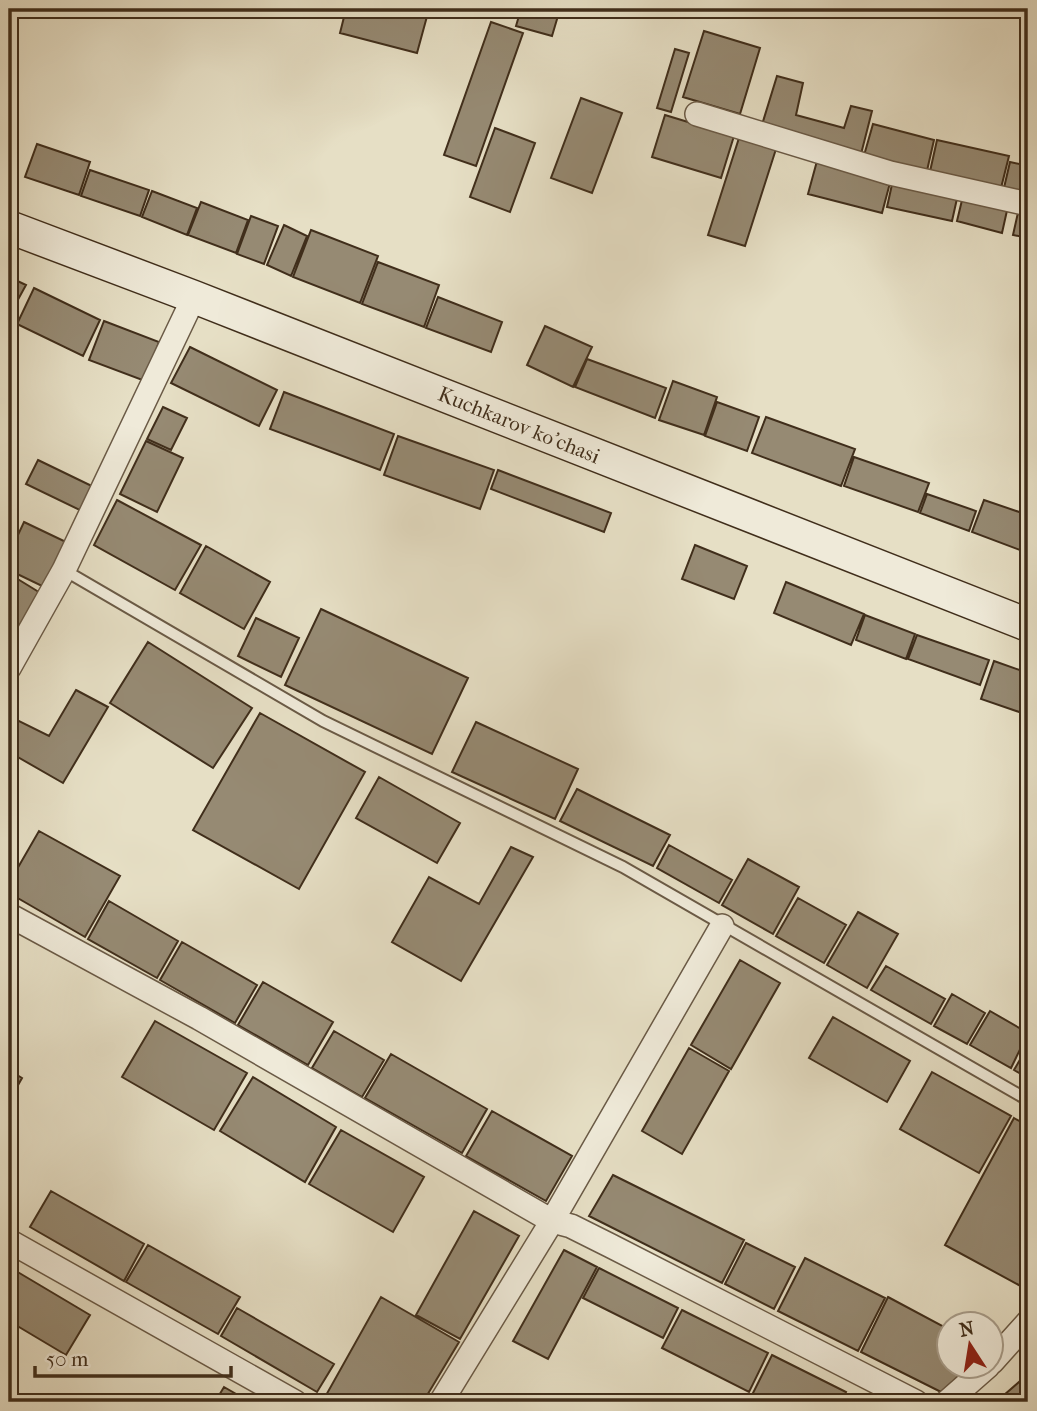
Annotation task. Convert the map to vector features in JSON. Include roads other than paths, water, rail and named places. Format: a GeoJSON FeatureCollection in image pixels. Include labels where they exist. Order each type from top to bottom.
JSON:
{"type":"FeatureCollection","features":[{"type":"Feature","properties":{"kind":"main road","name":"Kuchkarov ko'chasi"},"geometry":{"type":"LineString","coordinates":[[9,227],[194,297],[1028,625]]}},
{"type":"Feature","properties":{"kind":"street"},"geometry":{"type":"LineString","coordinates":[[697,114],[890,173],[1028,204]]}},
{"type":"Feature","properties":{"kind":"street"},"geometry":{"type":"LineString","coordinates":[[9,668],[64,570],[194,297]]}},
{"type":"Feature","properties":{"kind":"street"},"geometry":{"type":"LineString","coordinates":[[9,915],[199,1018],[552,1221],[570,1226],[601,1241],[916,1402]]}},
{"type":"Feature","properties":{"kind":"street"},"geometry":{"type":"LineString","coordinates":[[441,1402],[552,1221],[722,926]]}},
{"type":"Feature","properties":{"kind":"street"},"geometry":{"type":"LineString","coordinates":[[9,1241],[295,1402]]}},
{"type":"Feature","properties":{"kind":"street"},"geometry":{"type":"LineString","coordinates":[[1006,1346],[1028,1322]]}},
{"type":"Feature","properties":{"kind":"street"},"geometry":{"type":"LineString","coordinates":[[947,1402],[972,1380]]}},
{"type":"Feature","properties":{"kind":"lane"},"geometry":{"type":"LineString","coordinates":[[64,570],[323,721],[623,867],[1028,1100]]}}]}
